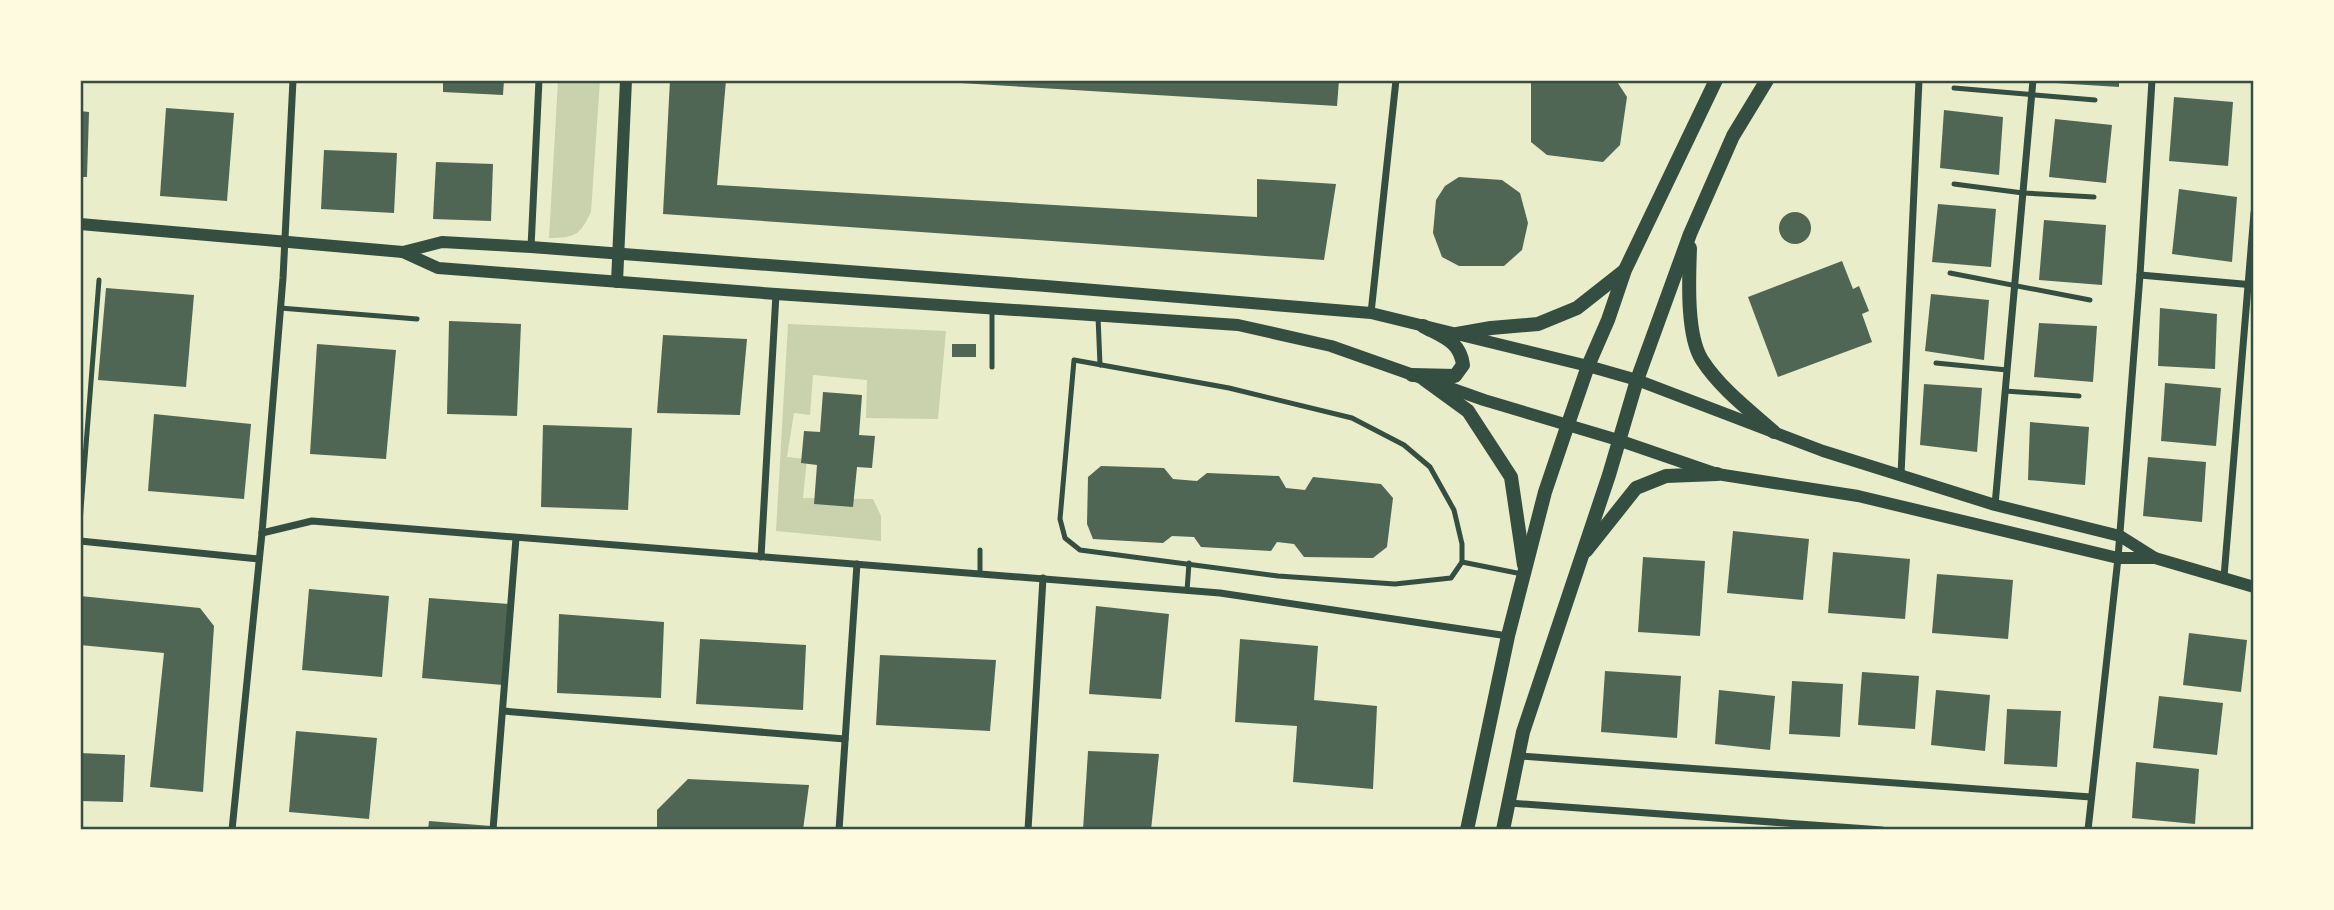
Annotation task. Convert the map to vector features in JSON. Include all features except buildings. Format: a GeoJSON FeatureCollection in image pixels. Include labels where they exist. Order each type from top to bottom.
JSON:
{"type":"FeatureCollection","features":[{"type":"Feature","properties":{"kind":"main road"},"geometry":{"type":"LineString","coordinates":[[1467,830],[1508,636],[1545,492],[1588,366],[1608,320],[1625,270],[1716,80]]}},
{"type":"Feature","properties":{"kind":"main road"},"geometry":{"type":"LineString","coordinates":[[1503,830],[1523,732],[1609,475],[1637,380],[1690,234],[1733,136],[1767,80]]}},
{"type":"Feature","properties":{"kind":"main road"},"geometry":{"type":"LineString","coordinates":[[1690,234],[1692,330],[1700,358],[1728,392],[1774,432]]}},
{"type":"Feature","properties":{"kind":"main road"},"geometry":{"type":"LineString","coordinates":[[1457,334],[1538,324],[1577,308],[1625,270]]}},
{"type":"Feature","properties":{"kind":"main road"},"geometry":{"type":"LineString","coordinates":[[1418,377],[1455,376],[1463,365],[1461,352],[1453,342],[1423,326]]}},
{"type":"Feature","properties":{"kind":"main road"},"geometry":{"type":"LineString","coordinates":[[1418,377],[1468,411],[1511,477],[1525,574]]}},
{"type":"Feature","properties":{"kind":"main road"},"geometry":{"type":"LineString","coordinates":[[1579,560],[1636,488],[1666,476],[1717,474]]}},
{"type":"Feature","properties":{"kind":"street"},"geometry":{"type":"LineString","coordinates":[[232,830],[262,533],[281,308],[293,80]]}},
{"type":"Feature","properties":{"kind":"street"},"geometry":{"type":"LineString","coordinates":[[531,247],[539,80]]}},
{"type":"Feature","properties":{"kind":"street"},"geometry":{"type":"LineString","coordinates":[[617,282],[626,80]]}},
{"type":"Feature","properties":{"kind":"street"},"geometry":{"type":"LineString","coordinates":[[1371,313],[1396,80]]}},
{"type":"Feature","properties":{"kind":"street"},"geometry":{"type":"LineString","coordinates":[[1901,475],[1919,80]]}},
{"type":"Feature","properties":{"kind":"street"},"geometry":{"type":"LineString","coordinates":[[1995,505],[2033,80]]}},
{"type":"Feature","properties":{"kind":"street"},"geometry":{"type":"LineString","coordinates":[[2088,830],[2120,536],[2152,80]]}},
{"type":"Feature","properties":{"kind":"street"},"geometry":{"type":"LineString","coordinates":[[2224,577],[2251,285],[2253,213]]}},
{"type":"Feature","properties":{"kind":"street"},"geometry":{"type":"LineString","coordinates":[[80,224],[402,252],[438,268],[1238,325],[1331,346],[1484,401],[1568,424],[1717,474],[1858,496],[2118,558],[2155,558],[2253,587]]}},
{"type":"Feature","properties":{"kind":"street"},"geometry":{"type":"LineString","coordinates":[[402,252],[442,242],[531,247],[1371,313],[1637,380],[1823,451],[1995,505],[2120,536],[2155,558]]}},
{"type":"Feature","properties":{"kind":"street"},"geometry":{"type":"LineString","coordinates":[[2140,275],[2251,285]]}},
{"type":"Feature","properties":{"kind":"street"},"geometry":{"type":"LineString","coordinates":[[761,557],[776,294]]}},
{"type":"Feature","properties":{"kind":"street"},"geometry":{"type":"LineString","coordinates":[[262,533],[312,521],[1187,590],[1508,636]]}},
{"type":"Feature","properties":{"kind":"street"},"geometry":{"type":"LineString","coordinates":[[494,830],[516,538]]}},
{"type":"Feature","properties":{"kind":"street"},"geometry":{"type":"LineString","coordinates":[[80,541],[259,559]]}},
{"type":"Feature","properties":{"kind":"street"},"geometry":{"type":"LineString","coordinates":[[839,830],[857,564]]}},
{"type":"Feature","properties":{"kind":"street"},"geometry":{"type":"LineString","coordinates":[[1028,830],[1043,579]]}},
{"type":"Feature","properties":{"kind":"street"},"geometry":{"type":"LineString","coordinates":[[503,711],[845,739]]}},
{"type":"Feature","properties":{"kind":"street"},"geometry":{"type":"LineString","coordinates":[[1518,756],[2091,797]]}},
{"type":"Feature","properties":{"kind":"street"},"geometry":{"type":"LineString","coordinates":[[1508,803],[1882,830]]}},
{"type":"Feature","properties":{"kind":"lane"},"geometry":{"type":"LineString","coordinates":[[1954,88],[2095,100]]}},
{"type":"Feature","properties":{"kind":"lane"},"geometry":{"type":"LineString","coordinates":[[1954,184],[2023,193],[2094,197]]}},
{"type":"Feature","properties":{"kind":"lane"},"geometry":{"type":"LineString","coordinates":[[1950,272],[2090,300]]}},
{"type":"Feature","properties":{"kind":"lane"},"geometry":{"type":"LineString","coordinates":[[80,522],[99,280]]}},
{"type":"Feature","properties":{"kind":"lane"},"geometry":{"type":"LineString","coordinates":[[281,308],[417,319]]}},
{"type":"Feature","properties":{"kind":"lane"},"geometry":{"type":"LineString","coordinates":[[992,308],[992,367]]}},
{"type":"Feature","properties":{"kind":"lane"},"geometry":{"type":"LineString","coordinates":[[1098,315],[1100,365]]}},
{"type":"Feature","properties":{"kind":"lane"},"geometry":{"type":"LineString","coordinates":[[1074,360],[1100,365],[1229,387],[1352,418],[1404,445],[1430,467],[1454,510],[1462,544],[1462,562],[1451,578],[1395,584],[1278,576],[1080,550],[1065,538],[1060,519],[1074,360]]}},
{"type":"Feature","properties":{"kind":"lane"},"geometry":{"type":"LineString","coordinates":[[1936,363],[2007,370]]}},
{"type":"Feature","properties":{"kind":"lane"},"geometry":{"type":"LineString","coordinates":[[2005,391],[2079,396]]}},
{"type":"Feature","properties":{"kind":"lane"},"geometry":{"type":"LineString","coordinates":[[980,550],[980,573]]}},
{"type":"Feature","properties":{"kind":"lane"},"geometry":{"type":"LineString","coordinates":[[1462,562],[1525,574]]}},
{"type":"Feature","properties":{"kind":"lane"},"geometry":{"type":"LineString","coordinates":[[1187,590],[1189,563]]}},
{"type":"Feature","properties":{"kind":"green space"},"geometry":{"type":"Polygon","coordinates":[[[558,81],[600,81],[591,212],[576,234],[549,238],[558,81]]]}},
{"type":"Feature","properties":{"kind":"green space"},"geometry":{"type":"Polygon","coordinates":[[[788,324],[946,331],[938,419],[866,418],[867,380],[813,375],[810,415],[794,413],[787,457],[807,459],[803,498],[873,499],[881,516],[881,541],[776,531],[788,324]]]}}]}
